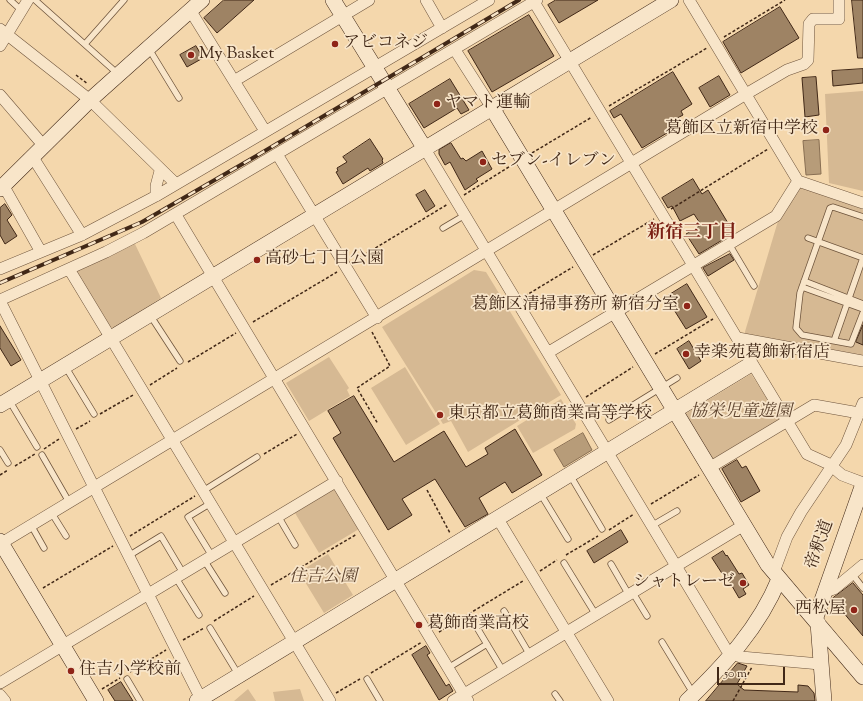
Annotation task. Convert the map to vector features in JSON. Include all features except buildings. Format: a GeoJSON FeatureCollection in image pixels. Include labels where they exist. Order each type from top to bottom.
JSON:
{"type":"FeatureCollection","features":[{"type":"Feature","properties":{"kind":"street"},"geometry":{"type":"LineString","coordinates":[[0,46],[3,31],[28,0]]}},
{"type":"Feature","properties":{"kind":"street"},"geometry":{"type":"LineString","coordinates":[[41,252],[2,187],[90,100],[202,0]]}},
{"type":"Feature","properties":{"kind":"street"},"geometry":{"type":"LineString","coordinates":[[333,0],[390,88],[486,251],[550,352],[726,649],[732,654],[741,657],[820,664]]}},
{"type":"Feature","properties":{"kind":"street"},"geometry":{"type":"LineString","coordinates":[[234,81],[369,0]]}},
{"type":"Feature","properties":{"kind":"street"},"geometry":{"type":"LineString","coordinates":[[426,0],[442,28]]}},
{"type":"Feature","properties":{"kind":"street"},"geometry":{"type":"LineString","coordinates":[[0,269],[82,235],[156,196],[489,0]]}},
{"type":"Feature","properties":{"kind":"street"},"geometry":{"type":"LineString","coordinates":[[5,402],[671,0]]}},
{"type":"Feature","properties":{"kind":"street"},"geometry":{"type":"LineString","coordinates":[[689,0],[798,181],[863,204]]}},
{"type":"Feature","properties":{"kind":"street"},"geometry":{"type":"LineString","coordinates":[[94,698],[0,542],[95,487],[377,318],[746,94],[787,70],[804,64],[808,60],[809,24],[814,19],[839,19],[839,0]]}},
{"type":"Feature","properties":{"kind":"street"},"geometry":{"type":"LineString","coordinates":[[750,365],[695,395],[675,412],[294,641],[199,700],[175,645],[0,301],[137,237],[456,50],[536,1],[570,61],[724,313],[738,338],[750,365],[807,454],[832,467],[842,475],[863,484]]}},
{"type":"Feature","properties":{"kind":"street"},"geometry":{"type":"LineString","coordinates":[[190,10],[265,131]]}},
{"type":"Feature","properties":{"kind":"street"},"geometry":{"type":"LineString","coordinates":[[3,31],[90,100],[160,171],[176,184]]}},
{"type":"Feature","properties":{"kind":"street"},"geometry":{"type":"LineString","coordinates":[[456,50],[661,388],[707,470],[776,575],[863,677]]}},
{"type":"Feature","properties":{"kind":"street"},"geometry":{"type":"LineString","coordinates":[[0,95],[38,151],[82,235]]}},
{"type":"Feature","properties":{"kind":"street"},"geometry":{"type":"LineString","coordinates":[[277,154],[377,318]]}},
{"type":"Feature","properties":{"kind":"street"},"geometry":{"type":"LineString","coordinates":[[156,196],[156,186],[160,171]]}},
{"type":"Feature","properties":{"kind":"street"},"geometry":{"type":"LineString","coordinates":[[550,352],[776,216],[798,181]]}},
{"type":"Feature","properties":{"kind":"street"},"geometry":{"type":"LineString","coordinates":[[176,215],[336,481],[366,528],[466,698]]}},
{"type":"Feature","properties":{"kind":"street"},"geometry":{"type":"LineString","coordinates":[[70,269],[294,641],[331,698]]}},
{"type":"Feature","properties":{"kind":"street"},"geometry":{"type":"LineString","coordinates":[[738,338],[863,361]]}},
{"type":"Feature","properties":{"kind":"street"},"geometry":{"type":"LineString","coordinates":[[691,699],[732,654],[756,624],[768,604],[787,537],[801,512],[846,445],[861,408],[814,406],[707,470]]}},
{"type":"Feature","properties":{"kind":"street"},"geometry":{"type":"LineString","coordinates":[[0,683],[63,647],[336,481]]}},
{"type":"Feature","properties":{"kind":"street","name":"帝釈道"},"geometry":{"type":"LineString","coordinates":[[824,701],[816,621],[824,592],[863,484]]}},
{"type":"Feature","properties":{"kind":"street"},"geometry":{"type":"LineString","coordinates":[[498,519],[608,701]]}},
{"type":"Feature","properties":{"kind":"street"},"geometry":{"type":"LineString","coordinates":[[453,701],[466,698],[503,671],[530,654],[744,525]]}},
{"type":"Feature","properties":{"kind":"street"},"geometry":{"type":"LineString","coordinates":[[824,592],[834,589],[863,565]]}},
{"type":"Feature","properties":{"kind":"street"},"geometry":{"type":"LineString","coordinates":[[0,695],[5,701]]}},
{"type":"Feature","properties":{"kind":"lane"},"geometry":{"type":"LineString","coordinates":[[10,0],[21,10]]}},
{"type":"Feature","properties":{"kind":"lane"},"geometry":{"type":"LineString","coordinates":[[35,0],[118,74]]}},
{"type":"Feature","properties":{"kind":"lane"},"geometry":{"type":"LineString","coordinates":[[85,44],[124,0]]}},
{"type":"Feature","properties":{"kind":"lane"},"geometry":{"type":"LineString","coordinates":[[149,48],[179,98]]}},
{"type":"Feature","properties":{"kind":"lane"},"geometry":{"type":"LineString","coordinates":[[848,301],[863,313],[852,343],[802,335],[797,330],[796,326],[803,284],[830,208],[833,207],[863,217]]}},
{"type":"Feature","properties":{"kind":"lane"},"geometry":{"type":"LineString","coordinates":[[443,228],[465,215]]}},
{"type":"Feature","properties":{"kind":"lane"},"geometry":{"type":"LineString","coordinates":[[808,238],[863,258],[834,341]]}},
{"type":"Feature","properties":{"kind":"lane"},"geometry":{"type":"LineString","coordinates":[[729,244],[754,286]]}},
{"type":"Feature","properties":{"kind":"lane"},"geometry":{"type":"LineString","coordinates":[[803,284],[848,301],[863,304]]}},
{"type":"Feature","properties":{"kind":"lane"},"geometry":{"type":"LineString","coordinates":[[150,315],[180,361]]}},
{"type":"Feature","properties":{"kind":"lane"},"geometry":{"type":"LineString","coordinates":[[65,366],[94,414]]}},
{"type":"Feature","properties":{"kind":"lane"},"geometry":{"type":"LineString","coordinates":[[609,420],[677,378]]}},
{"type":"Feature","properties":{"kind":"lane"},"geometry":{"type":"LineString","coordinates":[[5,402],[38,447]]}},
{"type":"Feature","properties":{"kind":"lane"},"geometry":{"type":"LineString","coordinates":[[0,450],[8,463]]}},
{"type":"Feature","properties":{"kind":"lane"},"geometry":{"type":"LineString","coordinates":[[42,455],[69,502]]}},
{"type":"Feature","properties":{"kind":"lane"},"geometry":{"type":"LineString","coordinates":[[204,491],[257,457]]}},
{"type":"Feature","properties":{"kind":"lane"},"geometry":{"type":"LineString","coordinates":[[570,475],[602,529]]}},
{"type":"Feature","properties":{"kind":"lane"},"geometry":{"type":"LineString","coordinates":[[540,493],[568,539]]}},
{"type":"Feature","properties":{"kind":"lane"},"geometry":{"type":"LineString","coordinates":[[211,503],[188,517],[225,593]]}},
{"type":"Feature","properties":{"kind":"lane"},"geometry":{"type":"LineString","coordinates":[[653,525],[677,511]]}},
{"type":"Feature","properties":{"kind":"lane"},"geometry":{"type":"LineString","coordinates":[[52,512],[66,536]]}},
{"type":"Feature","properties":{"kind":"lane"},"geometry":{"type":"LineString","coordinates":[[278,516],[295,545]]}},
{"type":"Feature","properties":{"kind":"lane"},"geometry":{"type":"LineString","coordinates":[[30,525],[44,548]]}},
{"type":"Feature","properties":{"kind":"lane"},"geometry":{"type":"LineString","coordinates":[[130,555],[161,536],[199,615]]}},
{"type":"Feature","properties":{"kind":"lane"},"geometry":{"type":"LineString","coordinates":[[561,561],[596,615]]}},
{"type":"Feature","properties":{"kind":"lane"},"geometry":{"type":"LineString","coordinates":[[611,564],[647,616]]}},
{"type":"Feature","properties":{"kind":"lane"},"geometry":{"type":"LineString","coordinates":[[852,574],[863,588]]}},
{"type":"Feature","properties":{"kind":"lane"},"geometry":{"type":"LineString","coordinates":[[504,611],[530,654]]}},
{"type":"Feature","properties":{"kind":"lane"},"geometry":{"type":"LineString","coordinates":[[476,626],[503,671]]}},
{"type":"Feature","properties":{"kind":"lane"},"geometry":{"type":"LineString","coordinates":[[210,628],[239,676]]}},
{"type":"Feature","properties":{"kind":"lane"},"geometry":{"type":"LineString","coordinates":[[662,642],[691,699]]}},
{"type":"Feature","properties":{"kind":"lane"},"geometry":{"type":"LineString","coordinates":[[447,668],[487,644]]}},
{"type":"Feature","properties":{"kind":"lane"},"geometry":{"type":"LineString","coordinates":[[127,679],[140,701]]}},
{"type":"Feature","properties":{"kind":"lane"},"geometry":{"type":"LineString","coordinates":[[366,679],[380,701]]}},
{"type":"Feature","properties":{"kind":"lane"},"geometry":{"type":"LineString","coordinates":[[555,694],[560,701]]}},
{"type":"Feature","properties":{"kind":"path"},"geometry":{"type":"LineString","coordinates":[[527,156],[785,0]]}},
{"type":"Feature","properties":{"kind":"path"},"geometry":{"type":"LineString","coordinates":[[590,257],[776,144]]}},
{"type":"Feature","properties":{"kind":"path"},"geometry":{"type":"LineString","coordinates":[[460,197],[517,162]]}},
{"type":"Feature","properties":{"kind":"path"},"geometry":{"type":"LineString","coordinates":[[0,475],[451,202]]}},
{"type":"Feature","properties":{"kind":"path"},"geometry":{"type":"LineString","coordinates":[[523,297],[578,264]]}},
{"type":"Feature","properties":{"kind":"path"},"geometry":{"type":"LineString","coordinates":[[650,357],[724,313]]}},
{"type":"Feature","properties":{"kind":"path"},"geometry":{"type":"LineString","coordinates":[[366,324],[390,366],[357,388],[378,424]]}},
{"type":"Feature","properties":{"kind":"path"},"geometry":{"type":"LineString","coordinates":[[582,399],[634,367]]}},
{"type":"Feature","properties":{"kind":"path"},"geometry":{"type":"LineString","coordinates":[[257,457],[305,429]]}},
{"type":"Feature","properties":{"kind":"path"},"geometry":{"type":"LineString","coordinates":[[647,506],[707,470]]}},
{"type":"Feature","properties":{"kind":"path"},"geometry":{"type":"LineString","coordinates":[[427,490],[457,543]]}},
{"type":"Feature","properties":{"kind":"path"},"geometry":{"type":"LineString","coordinates":[[565,556],[638,512]]}},
{"type":"Feature","properties":{"kind":"path"},"geometry":{"type":"LineString","coordinates":[[94,698],[263,590],[366,528]]}},
{"type":"Feature","properties":{"kind":"path"},"geometry":{"type":"LineString","coordinates":[[331,698],[532,576],[561,561]]}},
{"type":"Feature","properties":{"kind":"path"},"geometry":{"type":"LineString","coordinates":[[733,701],[757,659]]}},
{"type":"Feature","properties":{"kind":"green space"},"geometry":{"type":"Polygon","coordinates":[[[863,91],[863,191],[829,183],[825,94],[863,91]]]}},
{"type":"Feature","properties":{"kind":"green space"},"geometry":{"type":"Polygon","coordinates":[[[804,186],[863,207],[863,357],[744,335],[778,221],[799,189],[804,186]]]}},
{"type":"Feature","properties":{"kind":"green space"},"geometry":{"type":"Polygon","coordinates":[[[134,242],[161,298],[115,328],[109,327],[76,273],[77,270],[134,242]]]}},
{"type":"Feature","properties":{"kind":"green space"},"geometry":{"type":"Polygon","coordinates":[[[474,270],[486,272],[561,395],[468,452],[451,421],[443,424],[382,327],[474,270]]]}},
{"type":"Feature","properties":{"kind":"green space"},"geometry":{"type":"Polygon","coordinates":[[[329,357],[349,388],[347,390],[350,396],[309,421],[286,383],[329,357]]]}},
{"type":"Feature","properties":{"kind":"green space"},"geometry":{"type":"Polygon","coordinates":[[[405,367],[440,424],[406,445],[371,388],[405,367]]]}},
{"type":"Feature","properties":{"kind":"green space","name":"協栄児童遊園"},"geometry":{"type":"Polygon","coordinates":[[[751,374],[780,419],[716,460],[712,458],[685,414],[751,374]]]}},
{"type":"Feature","properties":{"kind":"green space"},"geometry":{"type":"Polygon","coordinates":[[[561,399],[576,424],[575,429],[533,453],[517,426],[561,399]]]}},
{"type":"Feature","properties":{"kind":"green space"},"geometry":{"type":"Polygon","coordinates":[[[335,488],[359,529],[319,553],[295,513],[335,488]]]}},
{"type":"Feature","properties":{"kind":"green space","name":"住吉公園"},"geometry":{"type":"Polygon","coordinates":[[[328,554],[353,595],[324,613],[299,572],[328,554]]]}},
{"type":"Feature","properties":{"kind":"green space"},"geometry":{"type":"Polygon","coordinates":[[[248,689],[256,701],[234,701],[248,689]]]}},
{"type":"Feature","properties":{"kind":"green space"},"geometry":{"type":"Polygon","coordinates":[[[300,689],[304,701],[275,701],[273,692],[300,689]]]}},
{"type":"Feature","properties":{"kind":"shaded area"},"geometry":{"type":"Polygon","coordinates":[[[819,140],[821,174],[806,175],[803,141],[819,140]]]}},
{"type":"Feature","properties":{"kind":"shaded area"},"geometry":{"type":"Polygon","coordinates":[[[583,433],[592,450],[564,467],[554,450],[583,433]]]}},
{"type":"Feature","properties":{"kind":"railway"},"geometry":{"type":"LineString","coordinates":[[0,283],[142,222],[519,0]]}},
{"type":"Feature","properties":{"kind":"place","name":"アビコネジ"},"geometry":{"type":"Point","coordinates":[335,44]}},
{"type":"Feature","properties":{"kind":"place","name":"My Basket"},"geometry":{"type":"Point","coordinates":[191,55]}},
{"type":"Feature","properties":{"kind":"place","name":"ヤマト運輸"},"geometry":{"type":"Point","coordinates":[437,104]}},
{"type":"Feature","properties":{"kind":"place","name":"葛飾区立新宿中学校"},"geometry":{"type":"Point","coordinates":[826,130]}},
{"type":"Feature","properties":{"kind":"place","name":"セブン-イレブン"},"geometry":{"type":"Point","coordinates":[483,162]}},
{"type":"Feature","properties":{"kind":"place","name":"高砂七丁目公園"},"geometry":{"type":"Point","coordinates":[257,260]}},
{"type":"Feature","properties":{"kind":"place","name":"葛飾区清掃事務所 新宿分室"},"geometry":{"type":"Point","coordinates":[687,306]}},
{"type":"Feature","properties":{"kind":"place","name":"幸楽苑葛飾新宿店"},"geometry":{"type":"Point","coordinates":[686,354]}},
{"type":"Feature","properties":{"kind":"place","name":"東京都立葛飾商業高等学校"},"geometry":{"type":"Point","coordinates":[440,415]}},
{"type":"Feature","properties":{"kind":"place","name":"シャトレーゼ"},"geometry":{"type":"Point","coordinates":[743,583]}},
{"type":"Feature","properties":{"kind":"place","name":"西松屋"},"geometry":{"type":"Point","coordinates":[854,610]}},
{"type":"Feature","properties":{"kind":"place","name":"葛飾商業高校"},"geometry":{"type":"Point","coordinates":[419,625]}},
{"type":"Feature","properties":{"kind":"place","name":"住吉小学校前"},"geometry":{"type":"Point","coordinates":[71,671]}},
{"type":"Feature","properties":{"kind":"district","name":"新宿三丁目"},"geometry":{"type":"Point","coordinates":[692,234]}}]}
